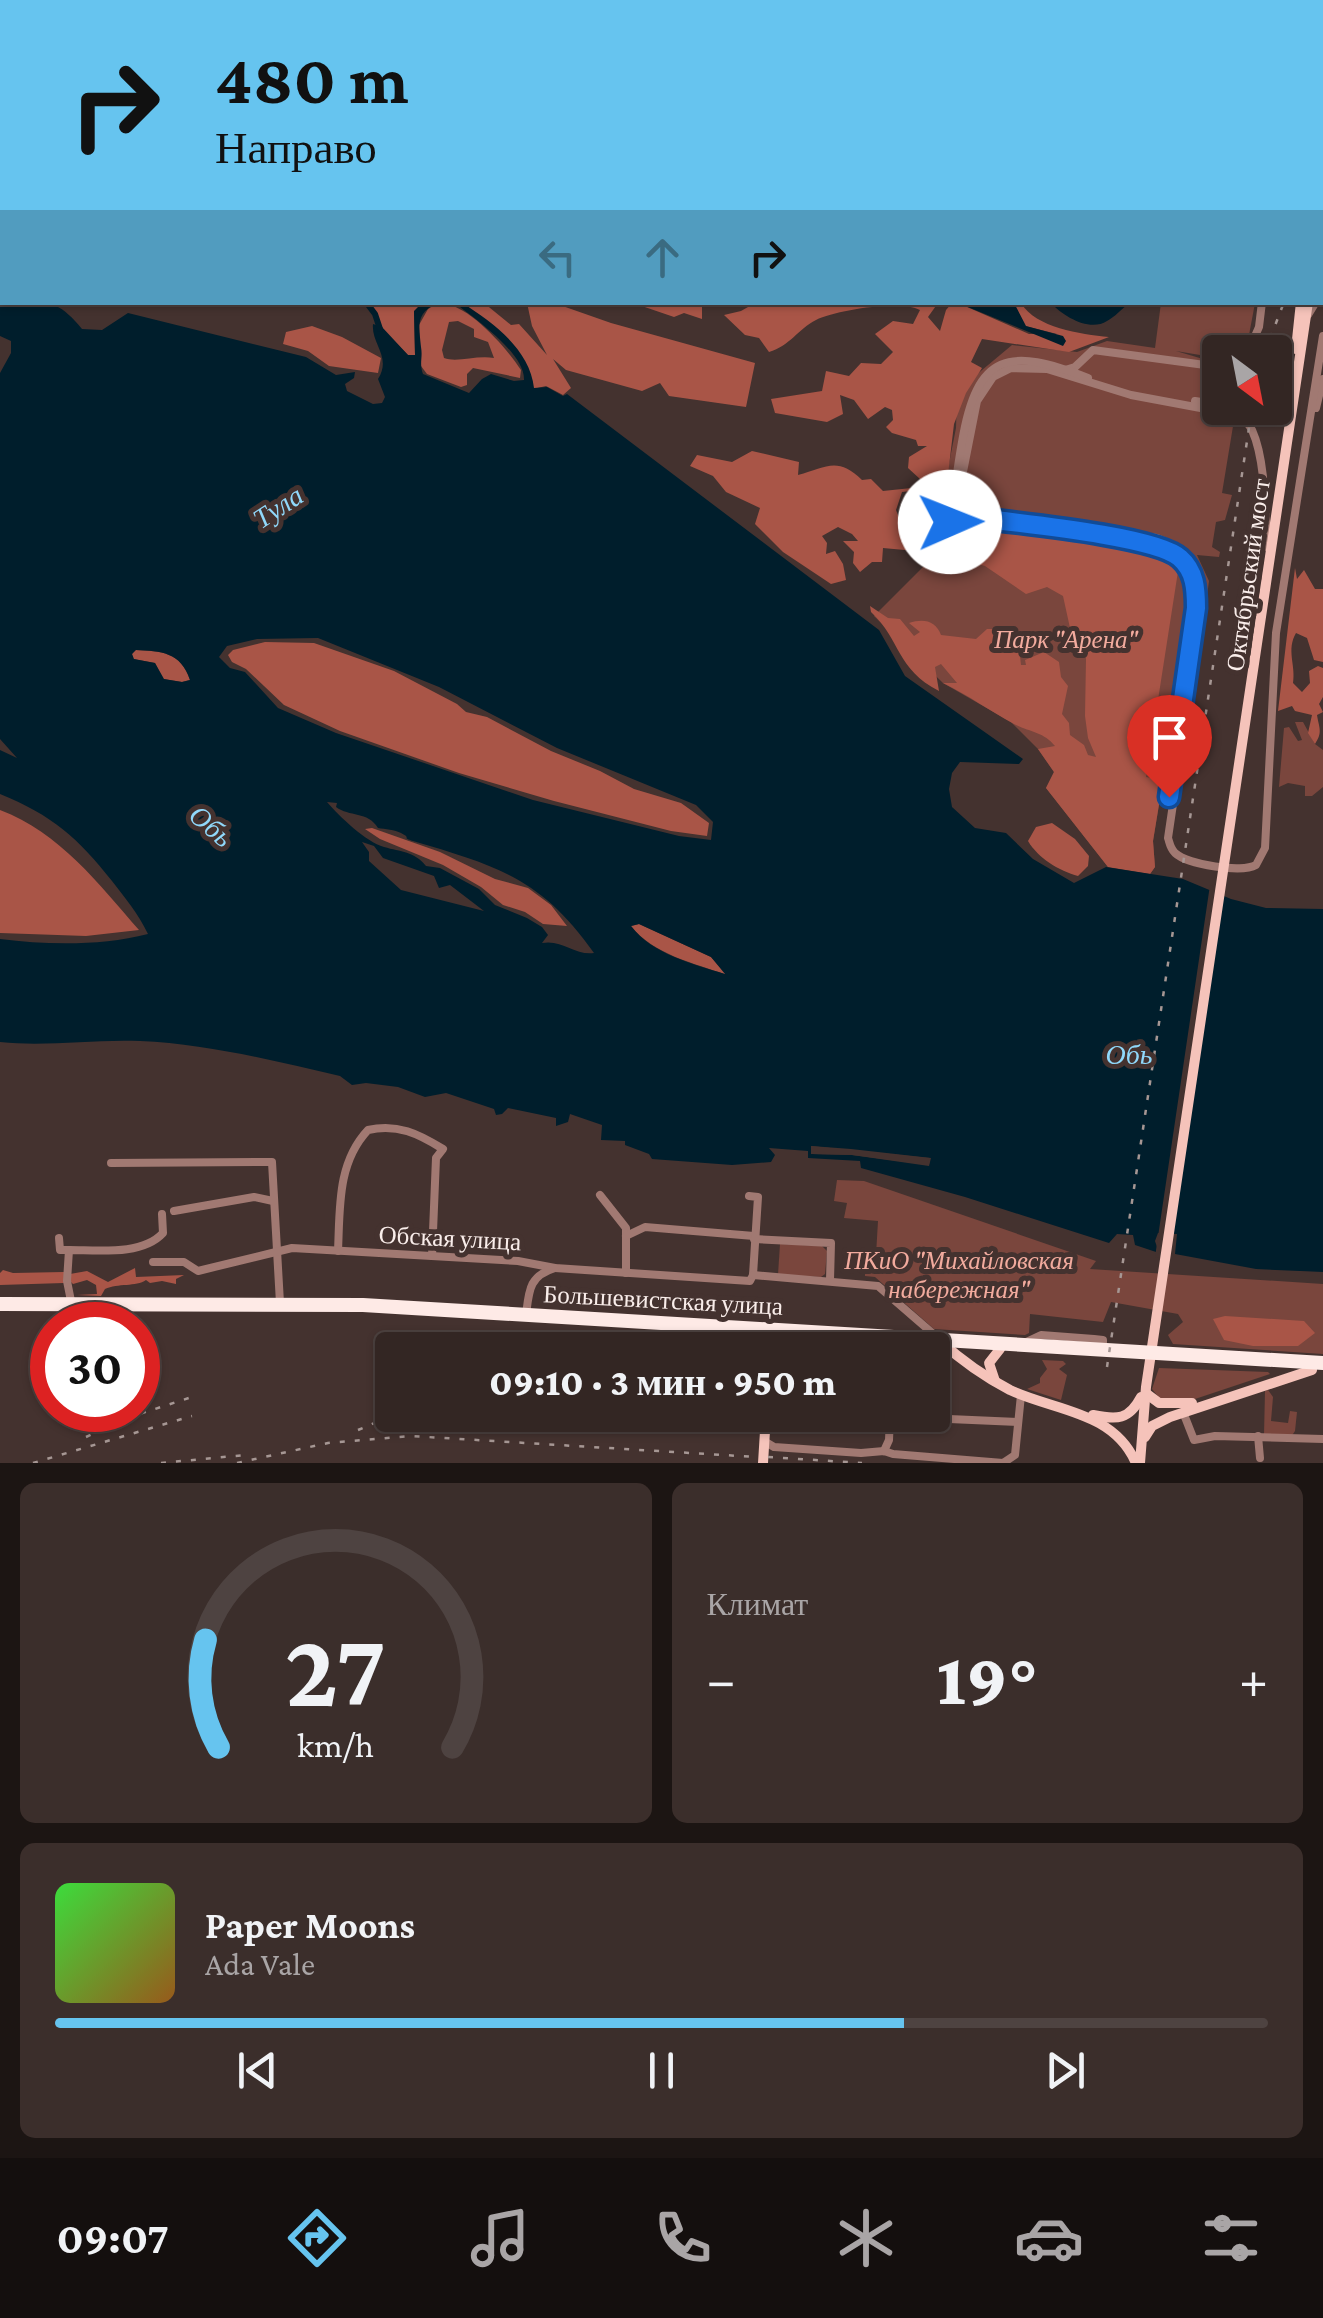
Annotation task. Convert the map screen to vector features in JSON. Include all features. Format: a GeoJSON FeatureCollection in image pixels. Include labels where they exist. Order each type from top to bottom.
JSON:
{"type":"FeatureCollection","features":[{"type":"Feature","properties":{"kind":"highway","name":"Большевистская улица"},"geometry":{"type":"LineString","coordinates":[[160,1305],[347,1304],[526,1315],[699,1332]]}},
{"type":"Feature","properties":{"kind":"highway","name":"Большевистская улица"},"geometry":{"type":"LineString","coordinates":[[0,1307],[30,1307]]}},
{"type":"Feature","properties":{"kind":"highway","name":"Большевистская улица"},"geometry":{"type":"LineString","coordinates":[[0,1307],[363,1312],[664,1332]]}},
{"type":"Feature","properties":{"kind":"highway","name":"Большевистская улица"},"geometry":{"type":"LineString","coordinates":[[950,1343],[1103,1349],[1317,1367]]}},
{"type":"Feature","properties":{"kind":"highway","name":"Большевистская улица"},"geometry":{"type":"LineString","coordinates":[[950,1344],[1272,1372],[1317,1367]]}},
{"type":"Feature","properties":{"kind":"main road","name":"Октябрьский мост"},"geometry":{"type":"LineString","coordinates":[[1143,1391],[1300,305]]}},
{"type":"Feature","properties":{"kind":"main road","name":"Октябрьский мост"},"geometry":{"type":"LineString","coordinates":[[1223,852],[1308,309]]}},
{"type":"Feature","properties":{"kind":"main road"},"geometry":{"type":"LineString","coordinates":[[950,1348],[996,1382],[1021,1395],[1082,1414],[1121,1418],[1134,1411],[1143,1391]]}},
{"type":"Feature","properties":{"kind":"main road"},"geometry":{"type":"LineString","coordinates":[[984,1371],[1000,1349]]}},
{"type":"Feature","properties":{"kind":"main road"},"geometry":{"type":"LineString","coordinates":[[1137,1462],[1152,1426],[1317,1367]]}},
{"type":"Feature","properties":{"kind":"main road"},"geometry":{"type":"LineString","coordinates":[[1143,1391],[1159,1403],[1191,1404],[1272,1372]]}},
{"type":"Feature","properties":{"kind":"main road"},"geometry":{"type":"LineString","coordinates":[[1142,1447],[1143,1391]]}},
{"type":"Feature","properties":{"kind":"main road"},"geometry":{"type":"LineString","coordinates":[[1137,1462],[1143,1391]]}},
{"type":"Feature","properties":{"kind":"main road"},"geometry":{"type":"LineString","coordinates":[[1082,1414],[1122,1439],[1137,1462]]}},
{"type":"Feature","properties":{"kind":"main road"},"geometry":{"type":"LineString","coordinates":[[763,1463],[765,1432]]}},
{"type":"Feature","properties":{"kind":"street"},"geometry":{"type":"LineString","coordinates":[[1255,335],[1262,305]]}},
{"type":"Feature","properties":{"kind":"street"},"geometry":{"type":"LineString","coordinates":[[930,509],[1105,533],[1167,548],[1184,562],[1194,582],[1196,608],[1166,846],[1173,855],[1190,863],[1238,872],[1252,870],[1262,861],[1268,844],[1274,672],[1281,609],[1320,385],[1323,336]]}},
{"type":"Feature","properties":{"kind":"street"},"geometry":{"type":"LineString","coordinates":[[1065,370],[1094,350],[1202,365]]}},
{"type":"Feature","properties":{"kind":"street"},"geometry":{"type":"LineString","coordinates":[[1077,363],[1079,377]]}},
{"type":"Feature","properties":{"kind":"street"},"geometry":{"type":"LineString","coordinates":[[948,543],[968,421],[982,390],[1000,372],[1019,366],[1047,366],[1079,377]]}},
{"type":"Feature","properties":{"kind":"street"},"geometry":{"type":"LineString","coordinates":[[1047,366],[1131,395],[1202,403]]}},
{"type":"Feature","properties":{"kind":"street"},"geometry":{"type":"LineString","coordinates":[[1172,399],[1202,405]]}},
{"type":"Feature","properties":{"kind":"street"},"geometry":{"type":"LineString","coordinates":[[1248,425],[1254,437],[1264,494],[1267,547]]}},
{"type":"Feature","properties":{"kind":"street"},"geometry":{"type":"LineString","coordinates":[[338,1251],[342,1180],[348,1156],[368,1130],[398,1129],[414,1131],[443,1150],[436,1158],[432,1256]]}},
{"type":"Feature","properties":{"kind":"street"},"geometry":{"type":"LineString","coordinates":[[111,1163],[272,1162],[280,1304]]}},
{"type":"Feature","properties":{"kind":"street"},"geometry":{"type":"LineString","coordinates":[[600,1195],[624,1225],[626,1272]]}},
{"type":"Feature","properties":{"kind":"street"},"geometry":{"type":"LineString","coordinates":[[749,1196],[758,1197],[751,1278]]}},
{"type":"Feature","properties":{"kind":"street"},"geometry":{"type":"LineString","coordinates":[[174,1210],[254,1197],[273,1201]]}},
{"type":"Feature","properties":{"kind":"street"},"geometry":{"type":"LineString","coordinates":[[59,1238],[60,1250],[108,1250],[152,1243],[163,1233],[162,1214]]}},
{"type":"Feature","properties":{"kind":"street"},"geometry":{"type":"LineString","coordinates":[[626,1236],[644,1227],[832,1243],[830,1280]]}},
{"type":"Feature","properties":{"kind":"street","name":"Обская улица"},"geometry":{"type":"LineString","coordinates":[[154,1262],[184,1262],[198,1271],[292,1248],[518,1260],[555,1268],[830,1280],[878,1286],[896,1299]]}},
{"type":"Feature","properties":{"kind":"street"},"geometry":{"type":"LineString","coordinates":[[69,1250],[67,1281],[71,1302]]}},
{"type":"Feature","properties":{"kind":"street"},"geometry":{"type":"LineString","coordinates":[[526,1315],[530,1283],[539,1274],[555,1268]]}},
{"type":"Feature","properties":{"kind":"street"},"geometry":{"type":"LineString","coordinates":[[896,1299],[921,1329],[918,1332]]}},
{"type":"Feature","properties":{"kind":"street"},"geometry":{"type":"LineString","coordinates":[[896,1299],[931,1332]]}},
{"type":"Feature","properties":{"kind":"street"},"geometry":{"type":"LineString","coordinates":[[764,1444],[1004,1463],[1015,1454],[1021,1395]]}},
{"type":"Feature","properties":{"kind":"street"},"geometry":{"type":"LineString","coordinates":[[1183,1412],[1194,1440],[1215,1436],[1323,1440]]}},
{"type":"Feature","properties":{"kind":"street"},"geometry":{"type":"LineString","coordinates":[[950,1419],[1018,1422]]}},
{"type":"Feature","properties":{"kind":"street"},"geometry":{"type":"LineString","coordinates":[[884,1451],[889,1432]]}},
{"type":"Feature","properties":{"kind":"street"},"geometry":{"type":"LineString","coordinates":[[1258,1436],[1260,1458]]}},
{"type":"Feature","properties":{"kind":"green space","name":"Парк \"Арена\""},"geometry":{"type":"Polygon","coordinates":[[[1161,305],[1255,305],[1249,335],[1202,335],[1202,355],[1176,351],[1202,359],[1202,425],[1233,425],[1222,493],[1232,495],[1225,520],[1216,522],[1212,547],[1220,552],[1219,557],[1197,555],[1209,581],[1182,783],[1163,781],[1153,841],[1155,867],[1150,874],[1108,867],[1046,788],[1054,772],[1038,749],[1011,722],[943,683],[874,616],[964,526],[999,531],[959,523],[942,499],[956,428],[957,391],[1012,345],[1077,352],[1107,341],[1155,348],[1161,305]]]}},
{"type":"Feature","properties":{"kind":"green space"},"geometry":{"type":"Polygon","coordinates":[[[1295,722],[1303,722],[1315,744],[1323,750],[1323,787],[1312,796],[1305,796],[1305,786],[1288,783],[1279,787],[1284,728],[1289,727],[1298,741],[1302,740],[1295,722]]]}},
{"type":"Feature","properties":{"kind":"green space","name":"ПКиО \"Михайловская набережная\""},"geometry":{"type":"Polygon","coordinates":[[[837,1180],[864,1181],[1096,1261],[1090,1269],[1323,1284],[1323,1354],[1173,1344],[1168,1335],[1183,1322],[1178,1314],[1111,1302],[1103,1322],[1030,1314],[1029,1333],[1025,1335],[934,1329],[875,1277],[865,1276],[865,1272],[875,1272],[878,1221],[844,1218],[847,1203],[834,1201],[837,1180]]]}},
{"type":"Feature","properties":{"kind":"green space"},"geometry":{"type":"Polygon","coordinates":[[[780,1244],[822,1246],[827,1251],[825,1274],[778,1275],[780,1244]]]}},
{"type":"Feature","properties":{"kind":"green space"},"geometry":{"type":"Polygon","coordinates":[[[1042,1360],[1066,1364],[1059,1369],[1067,1375],[1061,1400],[1027,1389],[1040,1383],[1047,1369],[1042,1360]]]}},
{"type":"Feature","properties":{"kind":"green space"},"geometry":{"type":"Polygon","coordinates":[[[1159,1368],[1270,1374],[1189,1401],[1160,1399],[1152,1389],[1159,1368]]]}},
{"type":"Feature","properties":{"kind":"green space"},"geometry":{"type":"Polygon","coordinates":[[[1268,1390],[1273,1397],[1271,1421],[1288,1423],[1290,1411],[1297,1412],[1291,1437],[1264,1435],[1268,1390]]]}},
{"type":"Feature","properties":{"kind":"shaded area"},"geometry":{"type":"Polygon","coordinates":[[[368,305],[420,305],[414,312],[415,355],[408,355],[377,324],[368,305]]]}},
{"type":"Feature","properties":{"kind":"shaded area"},"geometry":{"type":"Polygon","coordinates":[[[435,305],[461,309],[496,338],[521,370],[520,378],[473,368],[467,374],[467,385],[461,387],[427,374],[421,366],[419,325],[435,305]],[[458,321],[449,322],[442,350],[444,358],[494,358],[488,342],[474,337],[474,329],[458,321]]]}},
{"type":"Feature","properties":{"kind":"shaded area"},"geometry":{"type":"Polygon","coordinates":[[[465,305],[486,305],[511,325],[519,324],[547,355],[532,326],[527,305],[560,305],[755,363],[746,407],[669,396],[660,383],[642,391],[566,370],[553,359],[571,388],[563,395],[546,386],[533,389],[517,352],[465,305]]]}},
{"type":"Feature","properties":{"kind":"shaded area"},"geometry":{"type":"Polygon","coordinates":[[[639,305],[702,305],[702,319],[684,313],[674,317],[639,305]]]}},
{"type":"Feature","properties":{"kind":"shaded area"},"geometry":{"type":"Polygon","coordinates":[[[752,305],[937,305],[928,317],[940,331],[950,305],[963,305],[1029,334],[1057,334],[1025,326],[1015,305],[1023,305],[1048,324],[1109,337],[1069,352],[982,339],[971,362],[982,368],[966,393],[954,424],[945,500],[920,490],[902,492],[896,510],[901,523],[930,527],[940,535],[987,530],[1088,538],[1144,549],[1179,565],[1146,777],[1163,780],[1153,841],[1155,867],[1150,874],[1108,867],[1046,788],[1054,772],[1038,749],[1055,746],[1051,741],[943,683],[957,683],[941,664],[935,667],[939,691],[925,682],[906,664],[870,606],[888,618],[900,619],[914,636],[920,632],[909,623],[920,621],[933,624],[941,635],[976,639],[987,629],[1003,631],[1013,638],[1021,665],[1044,652],[1059,662],[1061,677],[1068,686],[1062,714],[1069,723],[1070,735],[1084,745],[1088,755],[1096,757],[1085,716],[1086,659],[1080,639],[1070,628],[1063,596],[1047,587],[1026,594],[985,566],[937,553],[883,548],[882,562],[872,562],[860,572],[853,563],[854,552],[843,541],[858,541],[838,527],[822,536],[827,543],[826,554],[835,551],[846,580],[831,584],[783,552],[755,524],[760,508],[726,492],[713,476],[690,466],[697,455],[732,462],[752,451],[799,462],[798,475],[839,466],[862,480],[871,479],[883,491],[921,487],[932,490],[908,468],[909,457],[927,446],[918,446],[916,440],[892,433],[886,427],[893,420],[892,410],[885,407],[868,419],[854,400],[840,395],[843,414],[827,422],[775,413],[771,399],[822,391],[826,371],[849,376],[861,363],[881,364],[893,352],[875,334],[893,321],[913,324],[920,310],[884,306],[826,316],[769,352],[759,338],[745,335],[724,315],[752,305]]]}},
{"type":"Feature","properties":{"kind":"shaded area"},"geometry":{"type":"Polygon","coordinates":[[[312,326],[381,358],[378,373],[329,366],[308,351],[283,344],[286,332],[312,326]]]}},
{"type":"Feature","properties":{"kind":"shaded area"},"geometry":{"type":"Polygon","coordinates":[[[1295,568],[1297,579],[1304,570],[1315,589],[1323,589],[1323,662],[1314,660],[1307,638],[1296,633],[1292,645],[1293,683],[1302,692],[1310,683],[1309,671],[1318,666],[1323,668],[1323,697],[1319,704],[1323,712],[1317,715],[1320,733],[1315,744],[1308,733],[1312,715],[1295,711],[1292,706],[1278,711],[1295,568]]]}},
{"type":"Feature","properties":{"kind":"shaded area"},"geometry":{"type":"Polygon","coordinates":[[[265,642],[314,643],[394,671],[466,712],[487,717],[634,789],[681,803],[709,823],[707,836],[671,831],[554,801],[340,731],[284,705],[228,655],[233,650],[265,642]]]}},
{"type":"Feature","properties":{"kind":"shaded area"},"geometry":{"type":"Polygon","coordinates":[[[135,650],[175,658],[190,680],[163,679],[155,663],[133,659],[135,650]]]}},
{"type":"Feature","properties":{"kind":"shaded area"},"geometry":{"type":"Polygon","coordinates":[[[0,810],[60,846],[139,930],[86,936],[0,933],[0,810]]]}},
{"type":"Feature","properties":{"kind":"shaded area"},"geometry":{"type":"Polygon","coordinates":[[[1052,823],[1075,839],[1089,856],[1088,866],[1078,876],[1050,863],[1028,841],[1036,827],[1052,823]]]}},
{"type":"Feature","properties":{"kind":"shaded area"},"geometry":{"type":"Polygon","coordinates":[[[372,828],[440,852],[495,879],[528,888],[551,905],[567,926],[543,924],[525,912],[503,905],[443,865],[365,829],[372,828]]]}},
{"type":"Feature","properties":{"kind":"shaded area"},"geometry":{"type":"Polygon","coordinates":[[[639,924],[711,957],[727,975],[663,951],[631,926],[639,924]]]}},
{"type":"Feature","properties":{"kind":"shaded area"},"geometry":{"type":"Polygon","coordinates":[[[135,1268],[136,1277],[184,1275],[176,1279],[176,1284],[146,1280],[110,1287],[101,1296],[77,1295],[97,1294],[96,1285],[87,1280],[73,1284],[69,1280],[70,1274],[87,1271],[108,1282],[135,1268]]]}},
{"type":"Feature","properties":{"kind":"shaded area"},"geometry":{"type":"Polygon","coordinates":[[[3,1270],[64,1272],[64,1283],[0,1285],[3,1270]]]}},
{"type":"Feature","properties":{"kind":"shaded area"},"geometry":{"type":"Polygon","coordinates":[[[1225,1316],[1304,1321],[1315,1333],[1298,1346],[1253,1346],[1224,1340],[1213,1319],[1225,1316]]]}},
{"type":"Feature","properties":{"kind":"water","name":"Обь"},"geometry":{"type":"Polygon","coordinates":[[[0,305],[52,305],[82,329],[102,330],[128,313],[306,357],[336,375],[355,372],[354,378],[345,384],[347,391],[373,404],[382,403],[385,397],[378,379],[383,364],[373,324],[382,327],[408,355],[415,355],[414,311],[420,305],[434,305],[425,312],[419,327],[423,374],[469,393],[491,374],[524,380],[508,348],[458,305],[465,305],[518,349],[534,388],[547,387],[563,396],[567,394],[879,630],[905,676],[1023,759],[1019,764],[960,762],[952,773],[952,807],[975,828],[1006,833],[1033,859],[1074,883],[1106,867],[1183,879],[1231,899],[1266,908],[1323,909],[1323,1272],[1256,1269],[1175,1254],[1177,1234],[1158,1233],[1155,1241],[1159,1253],[1135,1245],[1133,1235],[1117,1234],[1109,1243],[861,1168],[860,1161],[808,1158],[808,1151],[769,1148],[775,1155],[771,1162],[732,1165],[652,1159],[649,1154],[625,1145],[625,1141],[601,1140],[602,1125],[570,1114],[568,1122],[556,1126],[556,1118],[508,1108],[496,1115],[494,1109],[446,1093],[425,1097],[398,1087],[352,1085],[340,1076],[216,1049],[140,1041],[0,1042],[0,939],[74,943],[148,934],[136,912],[75,840],[35,810],[0,794],[0,750],[17,758],[0,739],[0,373],[11,353],[11,341],[0,336],[0,305]],[[318,638],[257,639],[227,646],[219,657],[230,668],[245,672],[278,708],[336,733],[533,800],[679,836],[711,840],[713,822],[696,805],[557,748],[439,687],[318,638]],[[136,650],[132,654],[134,659],[155,663],[164,679],[190,680],[176,658],[136,650]],[[327,802],[369,840],[412,855],[426,866],[440,868],[479,889],[495,905],[542,927],[548,935],[542,943],[594,953],[556,908],[516,879],[470,859],[409,840],[399,832],[378,828],[369,819],[327,802]],[[362,842],[369,852],[369,861],[401,890],[484,911],[450,885],[439,888],[434,876],[383,858],[374,846],[362,842]],[[639,924],[631,926],[650,944],[674,957],[725,974],[711,957],[639,924]],[[811,1146],[812,1154],[929,1165],[930,1158],[811,1146]]]}},
{"type":"Feature","properties":{"kind":"water"},"geometry":{"type":"Polygon","coordinates":[[[963,305],[1015,305],[1026,326],[1063,336],[1063,346],[963,305]]]}},
{"type":"Feature","properties":{"kind":"water"},"geometry":{"type":"Polygon","coordinates":[[[1053,305],[1128,305],[1110,319],[1093,325],[1053,305]]]}},
{"type":"Feature","properties":{"kind":"pier"},"geometry":{"type":"Polygon","coordinates":[[[1210,885],[1223,891],[1172,1239],[1162,1238],[1162,1257],[1158,1258],[1155,1257],[1210,885]]]}},
{"type":"Feature","properties":{"kind":"pier"},"geometry":{"type":"Polygon","coordinates":[[[811,1146],[931,1158],[929,1166],[852,1155],[811,1154],[811,1146]]]}},
{"type":"Feature","properties":{"kind":"waterway","name":"Тула"},"geometry":{"type":"LineString","coordinates":[[368,305],[380,329]]}},
{"type":"Feature","properties":{"kind":"railway"},"geometry":{"type":"LineString","coordinates":[[1271,335],[1283,305]]}},
{"type":"Feature","properties":{"kind":"railway"},"geometry":{"type":"LineString","coordinates":[[1107,1367],[1249,425]]}},
{"type":"Feature","properties":{"kind":"railway"},"geometry":{"type":"LineString","coordinates":[[86,1437],[127,1418],[195,1396]]}},
{"type":"Feature","properties":{"kind":"railway"},"geometry":{"type":"LineString","coordinates":[[33,1463],[192,1416]]}},
{"type":"Feature","properties":{"kind":"railway"},"geometry":{"type":"LineString","coordinates":[[358,1430],[375,1423]]}},
{"type":"Feature","properties":{"kind":"railway"},"geometry":{"type":"LineString","coordinates":[[237,1463],[328,1443],[411,1436],[756,1457]]}},
{"type":"Feature","properties":{"kind":"railway"},"geometry":{"type":"LineString","coordinates":[[161,1463],[245,1455]]}},
{"type":"Feature","properties":{"kind":"railway"},"geometry":{"type":"LineString","coordinates":[[768,1457],[862,1463]]}},
{"type":"Feature","properties":{"kind":"route"},"geometry":{"type":"LineString","coordinates":[[950,522],[962,516],[1154,544],[1167,548],[1184,562],[1194,582],[1196,608],[1169,797]]}}]}
